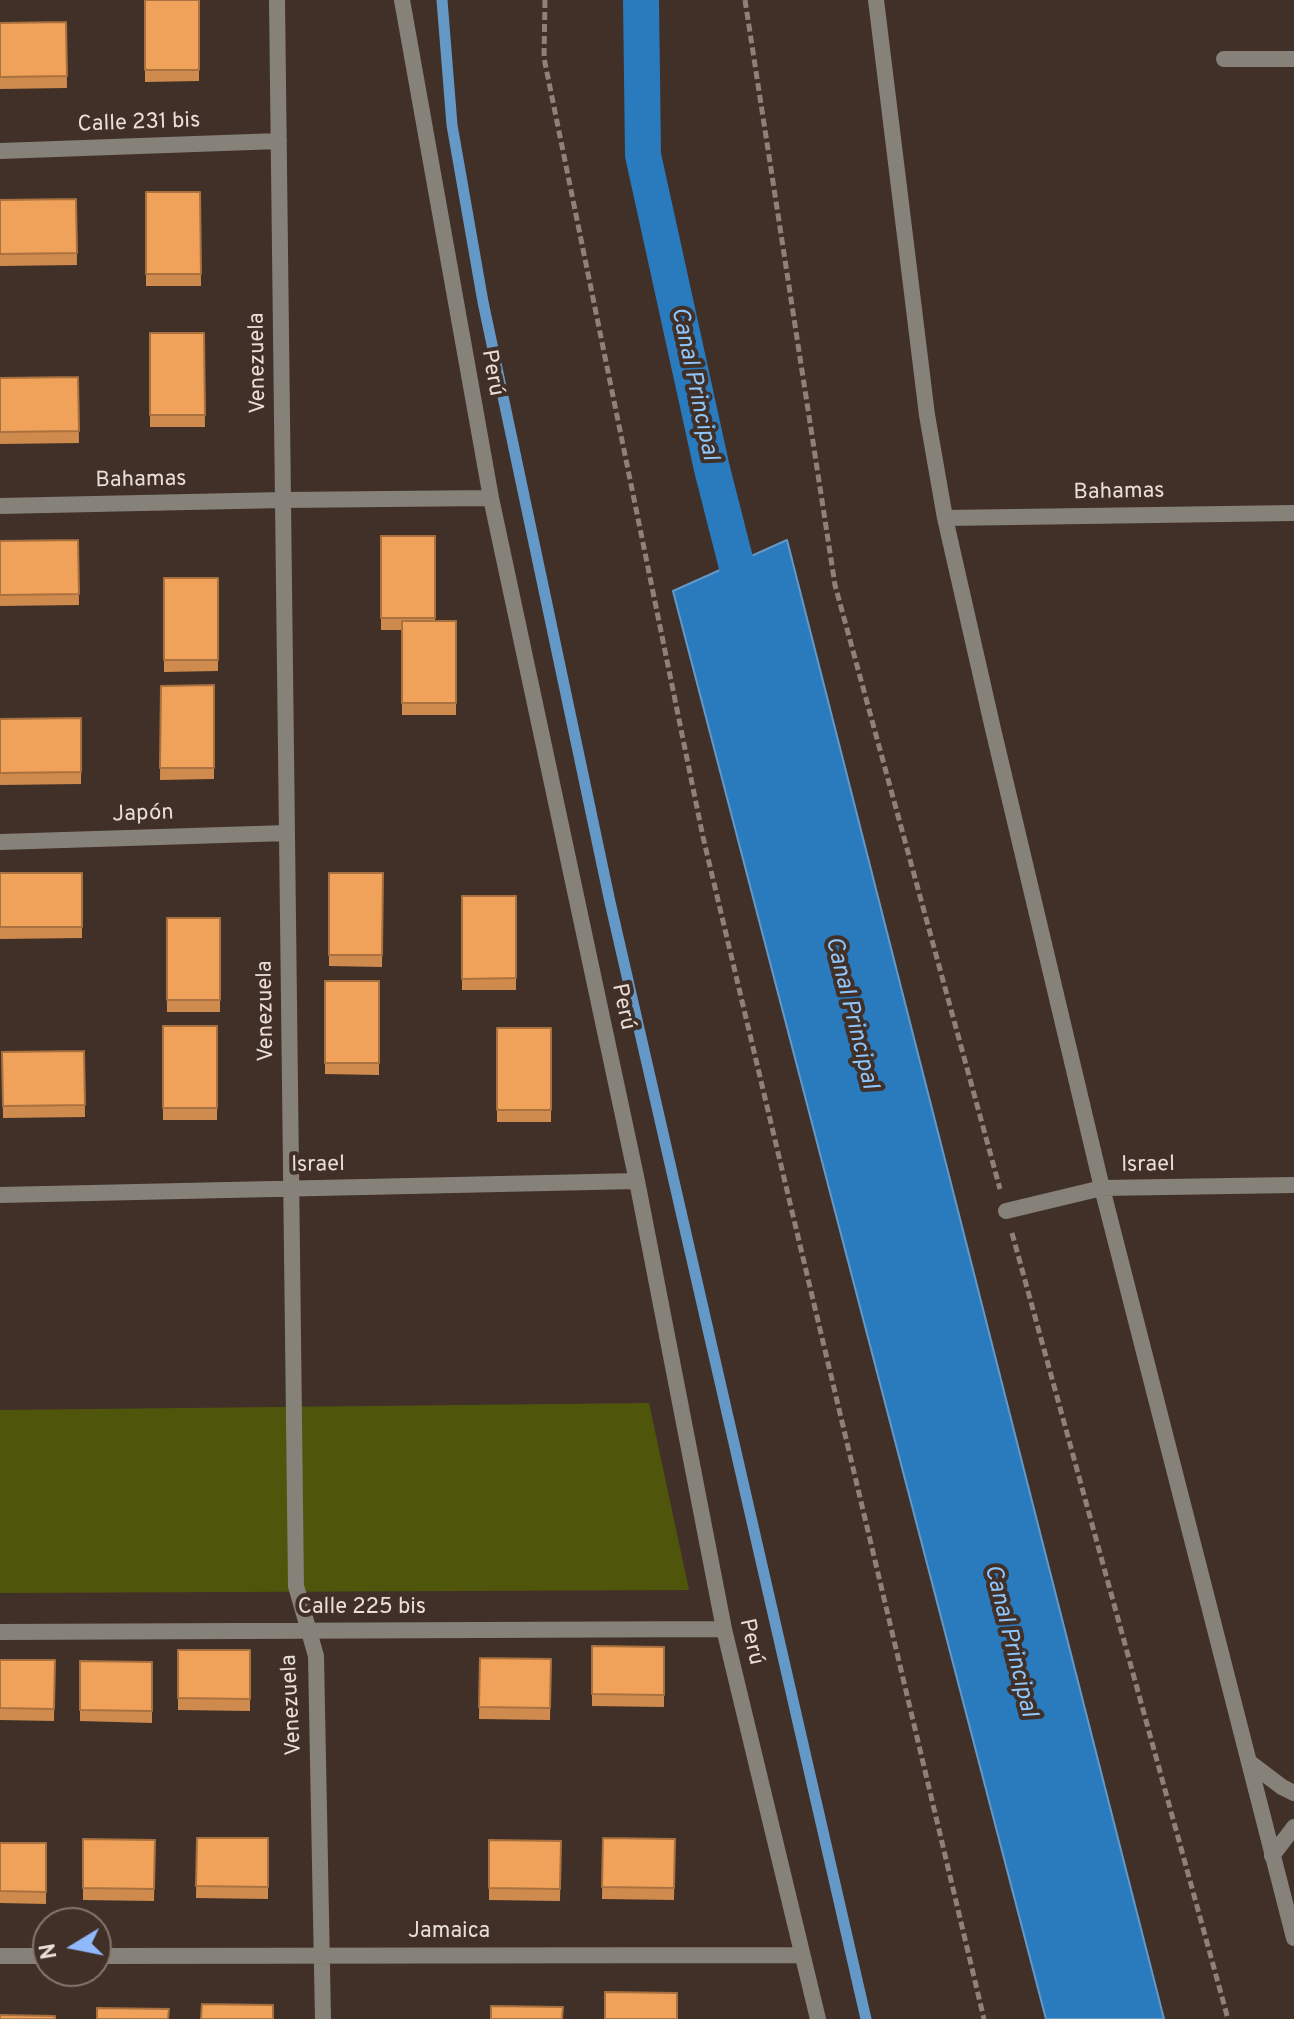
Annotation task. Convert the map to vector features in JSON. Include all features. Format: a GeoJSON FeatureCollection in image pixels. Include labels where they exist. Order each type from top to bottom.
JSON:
{"type":"FeatureCollection","features":[{"type":"Feature","properties":{"kind":"street","name":"Venezuela"},"geometry":{"type":"LineString","coordinates":[[277,0],[296,1586],[316,1656],[323,2019]]}},
{"type":"Feature","properties":{"kind":"street","name":"Perú"},"geometry":{"type":"LineString","coordinates":[[402,0],[491,498],[637,1181],[724,1629],[818,2019]]}},
{"type":"Feature","properties":{"kind":"street"},"geometry":{"type":"LineString","coordinates":[[876,0],[927,415],[945,518],[1102,1188],[1294,1938]]}},
{"type":"Feature","properties":{"kind":"street"},"geometry":{"type":"LineString","coordinates":[[1224,59],[1294,59]]}},
{"type":"Feature","properties":{"kind":"street","name":"Calle 231 bis"},"geometry":{"type":"LineString","coordinates":[[0,151],[279,141]]}},
{"type":"Feature","properties":{"kind":"street","name":"Bahamas"},"geometry":{"type":"LineString","coordinates":[[0,506],[491,498]]}},
{"type":"Feature","properties":{"kind":"street","name":"Bahamas"},"geometry":{"type":"LineString","coordinates":[[945,518],[1294,513]]}},
{"type":"Feature","properties":{"kind":"street","name":"Japón"},"geometry":{"type":"LineString","coordinates":[[0,842],[287,833]]}},
{"type":"Feature","properties":{"kind":"street","name":"Israel"},"geometry":{"type":"LineString","coordinates":[[0,1195],[637,1181]]}},
{"type":"Feature","properties":{"kind":"street","name":"Israel"},"geometry":{"type":"LineString","coordinates":[[1006,1211],[1102,1188],[1294,1185]]}},
{"type":"Feature","properties":{"kind":"street","name":"Calle 225 bis"},"geometry":{"type":"LineString","coordinates":[[0,1632],[724,1629]]}},
{"type":"Feature","properties":{"kind":"street"},"geometry":{"type":"LineString","coordinates":[[1249,1762],[1294,1793]]}},
{"type":"Feature","properties":{"kind":"street"},"geometry":{"type":"LineString","coordinates":[[1272,1856],[1294,1827]]}},
{"type":"Feature","properties":{"kind":"street","name":"Jamaica"},"geometry":{"type":"LineString","coordinates":[[112,1956],[802,1955]]}},
{"type":"Feature","properties":{"kind":"street"},"geometry":{"type":"LineString","coordinates":[[0,1956],[32,1956]]}},
{"type":"Feature","properties":{"kind":"path"},"geometry":{"type":"LineString","coordinates":[[545,0],[544,58],[703,837],[984,2019]]}},
{"type":"Feature","properties":{"kind":"path"},"geometry":{"type":"LineString","coordinates":[[745,0],[835,585],[1228,2019]]}},
{"type":"Feature","properties":{"kind":"green space"},"geometry":{"type":"Polygon","coordinates":[[[649,1403],[689,1590],[0,1593],[0,1410],[649,1403]]]}},
{"type":"Feature","properties":{"kind":"water"},"geometry":{"type":"Polygon","coordinates":[[[787,540],[1164,2019],[1046,2019],[673,591],[787,540]]]}},
{"type":"Feature","properties":{"kind":"building"},"geometry":{"type":"Polygon","coordinates":[[[145,0],[199,0],[199,70],[145,70],[145,0]]]}},
{"type":"Feature","properties":{"kind":"building"},"geometry":{"type":"Polygon","coordinates":[[[66,22],[67,76],[0,77],[0,23],[66,22]]]}},
{"type":"Feature","properties":{"kind":"building"},"geometry":{"type":"Polygon","coordinates":[[[146,192],[200,192],[201,274],[146,274],[146,192]]]}},
{"type":"Feature","properties":{"kind":"building"},"geometry":{"type":"Polygon","coordinates":[[[76,199],[77,253],[0,254],[0,200],[76,199]]]}},
{"type":"Feature","properties":{"kind":"building"},"geometry":{"type":"Polygon","coordinates":[[[150,333],[204,333],[205,415],[150,415],[150,333]]]}},
{"type":"Feature","properties":{"kind":"building"},"geometry":{"type":"Polygon","coordinates":[[[78,377],[79,431],[0,432],[0,378],[78,377]]]}},
{"type":"Feature","properties":{"kind":"building"},"geometry":{"type":"Polygon","coordinates":[[[381,536],[435,536],[435,618],[381,618],[381,536]]]}},
{"type":"Feature","properties":{"kind":"building"},"geometry":{"type":"Polygon","coordinates":[[[78,540],[79,594],[0,595],[0,541],[78,540]]]}},
{"type":"Feature","properties":{"kind":"building"},"geometry":{"type":"Polygon","coordinates":[[[164,578],[218,578],[218,660],[164,660],[164,578]]]}},
{"type":"Feature","properties":{"kind":"building"},"geometry":{"type":"Polygon","coordinates":[[[402,621],[456,621],[456,703],[402,703],[402,621]]]}},
{"type":"Feature","properties":{"kind":"building"},"geometry":{"type":"Polygon","coordinates":[[[214,685],[214,768],[160,768],[161,686],[214,685]]]}},
{"type":"Feature","properties":{"kind":"building"},"geometry":{"type":"Polygon","coordinates":[[[81,718],[81,772],[0,773],[0,719],[81,718]]]}},
{"type":"Feature","properties":{"kind":"building"},"geometry":{"type":"Polygon","coordinates":[[[0,873],[82,873],[82,927],[0,927],[0,873]]]}},
{"type":"Feature","properties":{"kind":"building"},"geometry":{"type":"Polygon","coordinates":[[[329,873],[383,873],[382,955],[329,955],[329,873]]]}},
{"type":"Feature","properties":{"kind":"building"},"geometry":{"type":"Polygon","coordinates":[[[462,896],[516,896],[516,978],[462,979],[462,896]]]}},
{"type":"Feature","properties":{"kind":"building"},"geometry":{"type":"Polygon","coordinates":[[[167,918],[220,918],[220,1000],[167,1000],[167,918]]]}},
{"type":"Feature","properties":{"kind":"building"},"geometry":{"type":"Polygon","coordinates":[[[325,981],[379,981],[379,1063],[325,1063],[325,981]]]}},
{"type":"Feature","properties":{"kind":"building"},"geometry":{"type":"Polygon","coordinates":[[[163,1026],[217,1026],[217,1108],[163,1108],[163,1026]]]}},
{"type":"Feature","properties":{"kind":"building"},"geometry":{"type":"Polygon","coordinates":[[[497,1028],[551,1028],[551,1110],[497,1110],[497,1028]]]}},
{"type":"Feature","properties":{"kind":"building"},"geometry":{"type":"Polygon","coordinates":[[[84,1051],[85,1105],[3,1106],[2,1052],[84,1051]]]}},
{"type":"Feature","properties":{"kind":"building"},"geometry":{"type":"Polygon","coordinates":[[[592,1646],[664,1647],[664,1695],[592,1694],[592,1646]]]}},
{"type":"Feature","properties":{"kind":"building"},"geometry":{"type":"Polygon","coordinates":[[[178,1650],[250,1650],[250,1699],[178,1698],[178,1650]]]}},
{"type":"Feature","properties":{"kind":"building"},"geometry":{"type":"Polygon","coordinates":[[[480,1658],[551,1659],[550,1708],[479,1707],[480,1658]]]}},
{"type":"Feature","properties":{"kind":"building"},"geometry":{"type":"Polygon","coordinates":[[[0,1660],[55,1660],[54,1709],[0,1708],[0,1660]]]}},
{"type":"Feature","properties":{"kind":"building"},"geometry":{"type":"Polygon","coordinates":[[[80,1661],[152,1662],[152,1711],[80,1710],[80,1661]]]}},
{"type":"Feature","properties":{"kind":"building"},"geometry":{"type":"Polygon","coordinates":[[[197,1838],[268,1838],[268,1887],[196,1886],[197,1838]]]}},
{"type":"Feature","properties":{"kind":"building"},"geometry":{"type":"Polygon","coordinates":[[[603,1838],[675,1839],[674,1888],[602,1887],[603,1838]]]}},
{"type":"Feature","properties":{"kind":"building"},"geometry":{"type":"Polygon","coordinates":[[[83,1839],[155,1840],[154,1889],[83,1888],[83,1839]]]}},
{"type":"Feature","properties":{"kind":"building"},"geometry":{"type":"Polygon","coordinates":[[[489,1840],[561,1841],[560,1889],[489,1888],[489,1840]]]}},
{"type":"Feature","properties":{"kind":"building"},"geometry":{"type":"Polygon","coordinates":[[[0,1843],[46,1843],[46,1892],[0,1891],[0,1843]]]}},
{"type":"Feature","properties":{"kind":"building"},"geometry":{"type":"Polygon","coordinates":[[[605,1992],[677,1993],[677,2019],[605,2019],[605,1992]]]}},
{"type":"Feature","properties":{"kind":"building"},"geometry":{"type":"Polygon","coordinates":[[[202,2004],[273,2005],[273,2019],[201,2019],[202,2004]]]}},
{"type":"Feature","properties":{"kind":"building"},"geometry":{"type":"Polygon","coordinates":[[[491,2006],[563,2007],[562,2019],[491,2019],[491,2006]]]}},
{"type":"Feature","properties":{"kind":"building"},"geometry":{"type":"Polygon","coordinates":[[[97,2008],[169,2009],[168,2019],[97,2019],[97,2008]]]}},
{"type":"Feature","properties":{"kind":"building"},"geometry":{"type":"Polygon","coordinates":[[[0,2015],[55,2016],[55,2019],[0,2019],[0,2015]]]}},
{"type":"Feature","properties":{"kind":"waterway"},"geometry":{"type":"LineString","coordinates":[[442,0],[452,125],[483,302],[610,902],[866,2019]]}},
{"type":"Feature","properties":{"kind":"waterway","name":"Canal Principal"},"geometry":{"type":"LineString","coordinates":[[641,0],[643,155],[712,469],[748,610]]}}]}
